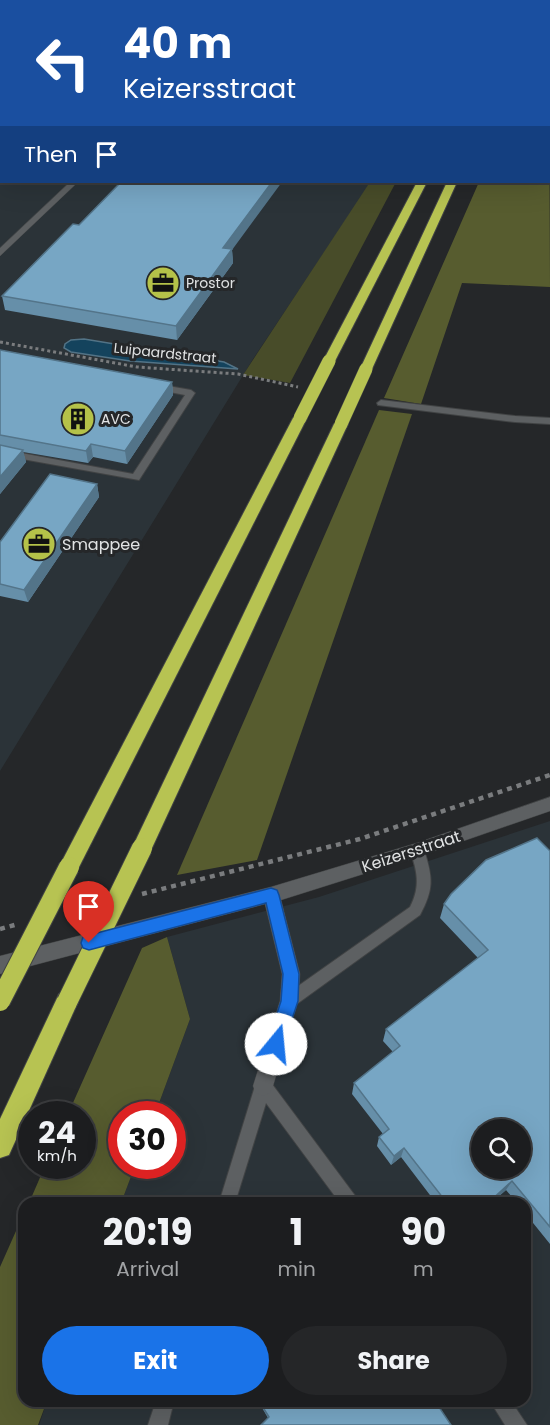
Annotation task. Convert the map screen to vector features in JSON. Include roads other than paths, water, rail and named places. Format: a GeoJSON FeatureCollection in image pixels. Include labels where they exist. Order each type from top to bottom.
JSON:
{"type":"FeatureCollection","features":[{"type":"Feature","properties":{"kind":"highway"},"geometry":{"type":"LineString","coordinates":[[0,1001],[421,183]]}},
{"type":"Feature","properties":{"kind":"highway"},"geometry":{"type":"LineString","coordinates":[[0,1146],[341,424],[452,183]]}},
{"type":"Feature","properties":{"kind":"street"},"geometry":{"type":"LineString","coordinates":[[0,253],[73,183]]}},
{"type":"Feature","properties":{"kind":"street","name":"Keizersstraat"},"geometry":{"type":"LineString","coordinates":[[0,965],[271,895],[417,850],[550,804]]}},
{"type":"Feature","properties":{"kind":"street"},"geometry":{"type":"LineString","coordinates":[[263,1086],[289,1001],[291,974],[271,895]]}},
{"type":"Feature","properties":{"kind":"lane"},"geometry":{"type":"LineString","coordinates":[[0,452],[136,478],[191,393],[146,385]]}},
{"type":"Feature","properties":{"kind":"lane"},"geometry":{"type":"LineString","coordinates":[[381,403],[550,421]]}},
{"type":"Feature","properties":{"kind":"lane"},"geometry":{"type":"LineString","coordinates":[[289,1001],[415,910],[425,894],[425,878],[417,850]]}},
{"type":"Feature","properties":{"kind":"lane"},"geometry":{"type":"LineString","coordinates":[[228,1197],[263,1086]]}},
{"type":"Feature","properties":{"kind":"lane"},"geometry":{"type":"LineString","coordinates":[[263,1086],[346,1197]]}},
{"type":"Feature","properties":{"kind":"lane"},"geometry":{"type":"LineString","coordinates":[[158,1425],[163,1407]]}},
{"type":"Feature","properties":{"kind":"lane"},"geometry":{"type":"LineString","coordinates":[[504,1407],[517,1425]]}},
{"type":"Feature","properties":{"kind":"water"},"geometry":{"type":"Polygon","coordinates":[[[84,339],[224,362],[238,369],[130,361],[71,352],[64,348],[65,344],[71,340],[84,339]]]}},
{"type":"Feature","properties":{"kind":"place","name":"Prostor"},"geometry":{"type":"Point","coordinates":[163,283]}},
{"type":"Feature","properties":{"kind":"place","name":"AVC"},"geometry":{"type":"Point","coordinates":[78,419]}},
{"type":"Feature","properties":{"kind":"place","name":"Smappee"},"geometry":{"type":"Point","coordinates":[39,544]}}]}
